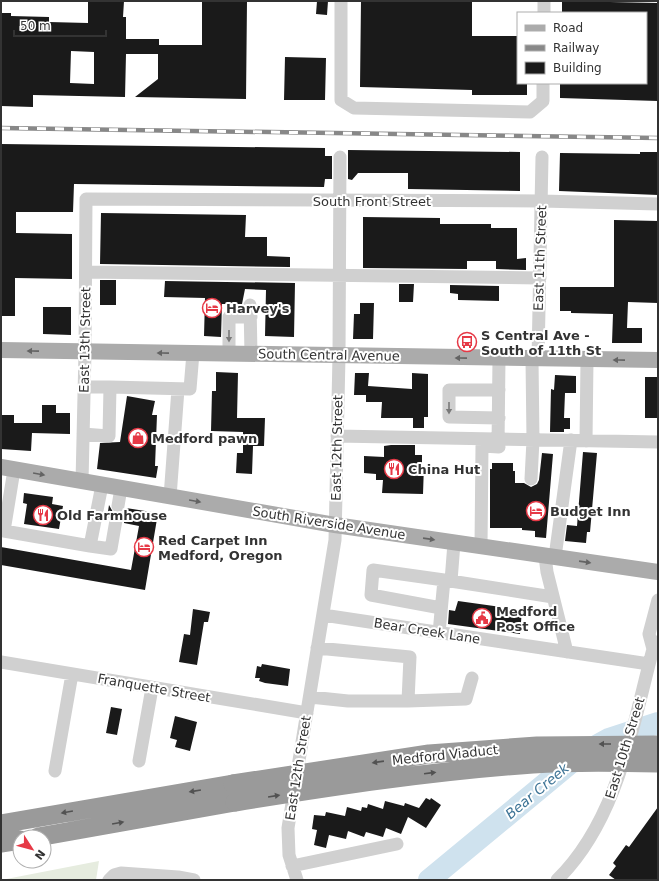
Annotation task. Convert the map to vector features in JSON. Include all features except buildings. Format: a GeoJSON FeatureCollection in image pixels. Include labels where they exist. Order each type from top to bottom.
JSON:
{"type":"FeatureCollection","features":[{"type":"Feature","properties":{"kind":"highway","name":"Medford Viaduct"},"geometry":{"type":"LineString","coordinates":[[234,793],[429,754],[537,746],[658,745]]}},
{"type":"Feature","properties":{"kind":"highway","name":"Medford Viaduct"},"geometry":{"type":"LineString","coordinates":[[234,793],[333,786],[446,771],[535,764],[602,762],[658,763]]}},
{"type":"Feature","properties":{"kind":"highway"},"geometry":{"type":"LineString","coordinates":[[1,824],[234,793]]}},
{"type":"Feature","properties":{"kind":"highway"},"geometry":{"type":"LineString","coordinates":[[52,834],[234,793]]}},
{"type":"Feature","properties":{"kind":"highway"},"geometry":{"type":"LineString","coordinates":[[1,843],[12,841]]}},
{"type":"Feature","properties":{"kind":"main road","name":"South Central Avenue"},"geometry":{"type":"LineString","coordinates":[[1,350],[658,360]]}},
{"type":"Feature","properties":{"kind":"main road","name":"South Riverside Avenue"},"geometry":{"type":"LineString","coordinates":[[8,469],[335,525],[658,572]]}},
{"type":"Feature","properties":{"kind":"street"},"geometry":{"type":"LineString","coordinates":[[341,1],[341,100],[354,108],[530,112],[543,101],[543,84]]}},
{"type":"Feature","properties":{"kind":"street"},"geometry":{"type":"LineString","coordinates":[[544,1],[544,12]]}},
{"type":"Feature","properties":{"kind":"street","name":"East 12th Street"},"geometry":{"type":"LineString","coordinates":[[294,876],[289,855],[288,828],[335,540],[339,356],[340,157]]}},
{"type":"Feature","properties":{"kind":"street","name":"East 11th Street"},"geometry":{"type":"LineString","coordinates":[[531,479],[535,359],[540,278],[542,157]]}},
{"type":"Feature","properties":{"kind":"street","name":"South Front Street"},"geometry":{"type":"LineString","coordinates":[[86,199],[542,201],[658,204]]}},
{"type":"Feature","properties":{"kind":"street","name":"East 13th Street"},"geometry":{"type":"LineString","coordinates":[[82,482],[86,199]]}},
{"type":"Feature","properties":{"kind":"street"},"geometry":{"type":"LineString","coordinates":[[86,272],[540,278]]}},
{"type":"Feature","properties":{"kind":"street"},"geometry":{"type":"LineString","coordinates":[[229,354],[229,317],[251,311],[251,354]]}},
{"type":"Feature","properties":{"kind":"street"},"geometry":{"type":"LineString","coordinates":[[84,387],[190,389],[193,353]]}},
{"type":"Feature","properties":{"kind":"street"},"geometry":{"type":"LineString","coordinates":[[498,443],[499,358]]}},
{"type":"Feature","properties":{"kind":"street"},"geometry":{"type":"LineString","coordinates":[[586,441],[587,360]]}},
{"type":"Feature","properties":{"kind":"street"},"geometry":{"type":"LineString","coordinates":[[83,434],[109,436],[110,387]]}},
{"type":"Feature","properties":{"kind":"street"},"geometry":{"type":"LineString","coordinates":[[170,497],[178,389]]}},
{"type":"Feature","properties":{"kind":"street"},"geometry":{"type":"LineString","coordinates":[[499,390],[449,390],[449,418],[499,418]]}},
{"type":"Feature","properties":{"kind":"street"},"geometry":{"type":"LineString","coordinates":[[337,436],[498,443],[515,448]]}},
{"type":"Feature","properties":{"kind":"street"},"geometry":{"type":"LineString","coordinates":[[481,546],[482,446],[533,440],[658,442]]}},
{"type":"Feature","properties":{"kind":"street"},"geometry":{"type":"LineString","coordinates":[[567,652],[553,596],[550,557],[571,440]]}},
{"type":"Feature","properties":{"kind":"street"},"geometry":{"type":"LineString","coordinates":[[8,469],[4,531],[111,549],[116,520]]}},
{"type":"Feature","properties":{"kind":"street"},"geometry":{"type":"LineString","coordinates":[[90,546],[102,485]]}},
{"type":"Feature","properties":{"kind":"street"},"geometry":{"type":"LineString","coordinates":[[118,506],[121,488]]}},
{"type":"Feature","properties":{"kind":"street"},"geometry":{"type":"LineString","coordinates":[[439,633],[441,608],[454,543]]}},
{"type":"Feature","properties":{"kind":"street"},"geometry":{"type":"LineString","coordinates":[[441,608],[370,595],[373,570],[553,596]]}},
{"type":"Feature","properties":{"kind":"street","name":"East 10th Street"},"geometry":{"type":"LineString","coordinates":[[559,879],[587,841],[608,802],[626,751],[649,664],[656,646],[649,634],[658,600]]}},
{"type":"Feature","properties":{"kind":"street","name":"Bear Creek Lane"},"geometry":{"type":"LineString","coordinates":[[323,615],[649,664]]}},
{"type":"Feature","properties":{"kind":"street"},"geometry":{"type":"LineString","coordinates":[[317,648],[410,657],[408,701]]}},
{"type":"Feature","properties":{"kind":"street","name":"Franquette Street"},"geometry":{"type":"LineString","coordinates":[[1,662],[307,713]]}},
{"type":"Feature","properties":{"kind":"street"},"geometry":{"type":"LineString","coordinates":[[55,771],[72,674]]}},
{"type":"Feature","properties":{"kind":"street"},"geometry":{"type":"LineString","coordinates":[[310,697],[348,701],[466,699],[472,678]]}},
{"type":"Feature","properties":{"kind":"street"},"geometry":{"type":"LineString","coordinates":[[139,761],[152,688]]}},
{"type":"Feature","properties":{"kind":"street"},"geometry":{"type":"LineString","coordinates":[[294,876],[397,844]]}},
{"type":"Feature","properties":{"kind":"street"},"geometry":{"type":"LineString","coordinates":[[108,880],[114,875],[122,873],[178,876],[194,880]]}},
{"type":"Feature","properties":{"kind":"shaded area"},"geometry":{"type":"Polygon","coordinates":[[[99,861],[96,880],[1,880],[99,861]]]}},
{"type":"Feature","properties":{"kind":"waterway","name":"Bear Creek"},"geometry":{"type":"LineString","coordinates":[[429,880],[580,755],[609,739],[658,723]]}},
{"type":"Feature","properties":{"kind":"railway"},"geometry":{"type":"LineString","coordinates":[[1,128],[658,138]]}},
{"type":"Feature","properties":{"kind":"place","name":"Harvey's"},"geometry":{"type":"Point","coordinates":[212,308]}},
{"type":"Feature","properties":{"kind":"place","name":"S Central Ave - South of 11th St"},"geometry":{"type":"Point","coordinates":[467,342]}},
{"type":"Feature","properties":{"kind":"place","name":"Medford pawn"},"geometry":{"type":"Point","coordinates":[138,438]}},
{"type":"Feature","properties":{"kind":"place","name":"China Hut"},"geometry":{"type":"Point","coordinates":[394,469]}},
{"type":"Feature","properties":{"kind":"place","name":"Budget Inn"},"geometry":{"type":"Point","coordinates":[536,511]}},
{"type":"Feature","properties":{"kind":"place","name":"Old Farmhouse"},"geometry":{"type":"Point","coordinates":[43,515]}},
{"type":"Feature","properties":{"kind":"place","name":"Red Carpet Inn Medford, Oregon"},"geometry":{"type":"Point","coordinates":[144,547]}},
{"type":"Feature","properties":{"kind":"place","name":"Medford Post Office"},"geometry":{"type":"Point","coordinates":[482,618]}}]}
